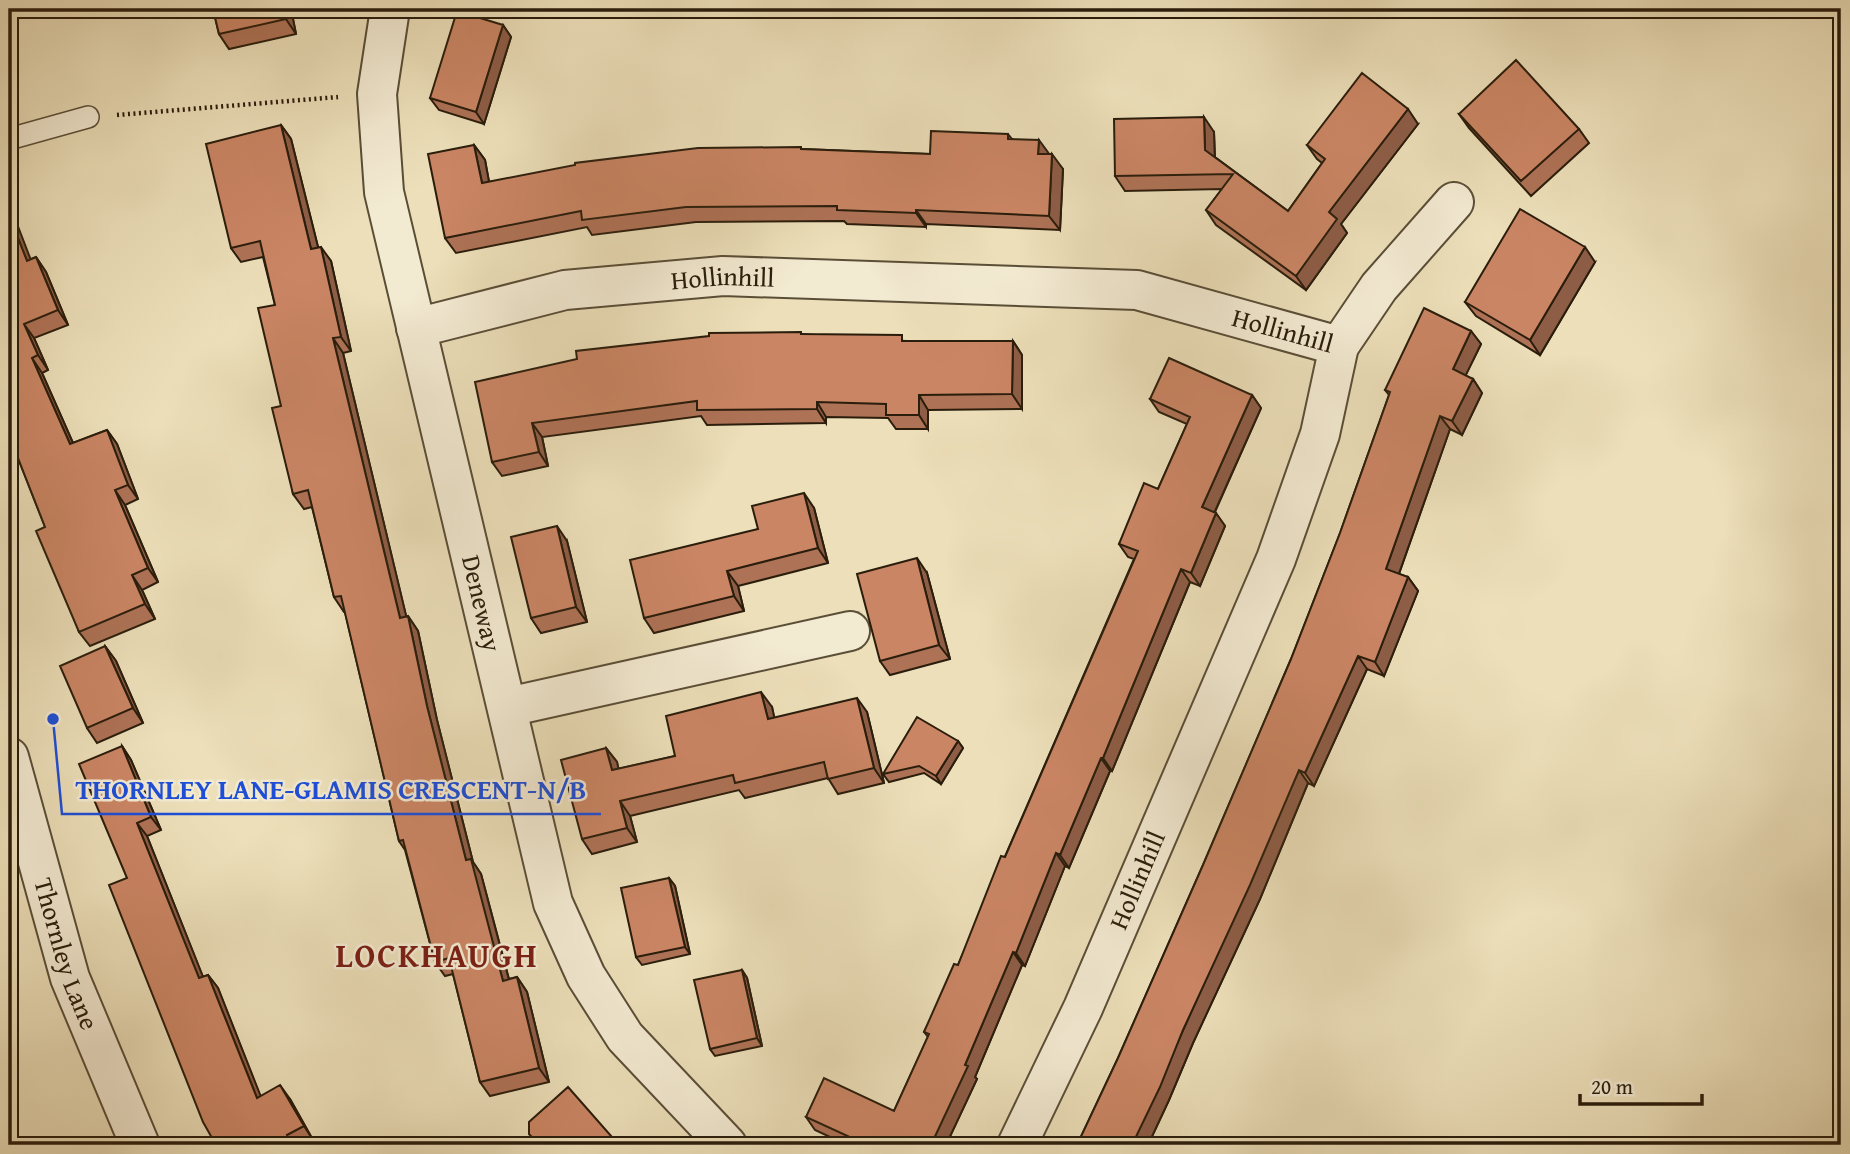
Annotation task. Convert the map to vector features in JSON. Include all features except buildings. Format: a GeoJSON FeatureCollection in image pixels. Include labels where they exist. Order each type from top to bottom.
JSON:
{"type":"FeatureCollection","features":[{"type":"Feature","properties":{"kind":"street","name":"Deneway"},"geometry":{"type":"LineString","coordinates":[[390,9],[377,94],[384,192],[553,903],[586,976],[625,1037],[727,1145]]}},
{"type":"Feature","properties":{"kind":"street"},"geometry":{"type":"LineString","coordinates":[[1339,346],[1379,287],[1454,202]]}},
{"type":"Feature","properties":{"kind":"street","name":"Hollinhill"},"geometry":{"type":"LineString","coordinates":[[416,328],[565,290],[723,276],[1136,290],[1339,346],[1320,434],[1276,559],[1083,1008],[1017,1145]]}},
{"type":"Feature","properties":{"kind":"street"},"geometry":{"type":"LineString","coordinates":[[508,707],[850,632]]}},
{"type":"Feature","properties":{"kind":"street","name":"Thornley Lane"},"geometry":{"type":"LineString","coordinates":[[9,757],[70,978],[140,1145]]}},
{"type":"Feature","properties":{"kind":"lane"},"geometry":{"type":"LineString","coordinates":[[9,139],[88,117]]}},
{"type":"Feature","properties":{"kind":"path"},"geometry":{"type":"LineString","coordinates":[[88,117],[377,94]]}},
{"type":"Feature","properties":{"kind":"place","name":"THORNLEY LANE-GLAMIS CRESCENT-N/B"},"geometry":{"type":"Point","coordinates":[53,719]}},
{"type":"Feature","properties":{"kind":"district","name":"LOCKHAUGH"},"geometry":{"type":"Point","coordinates":[437,955]}}]}
